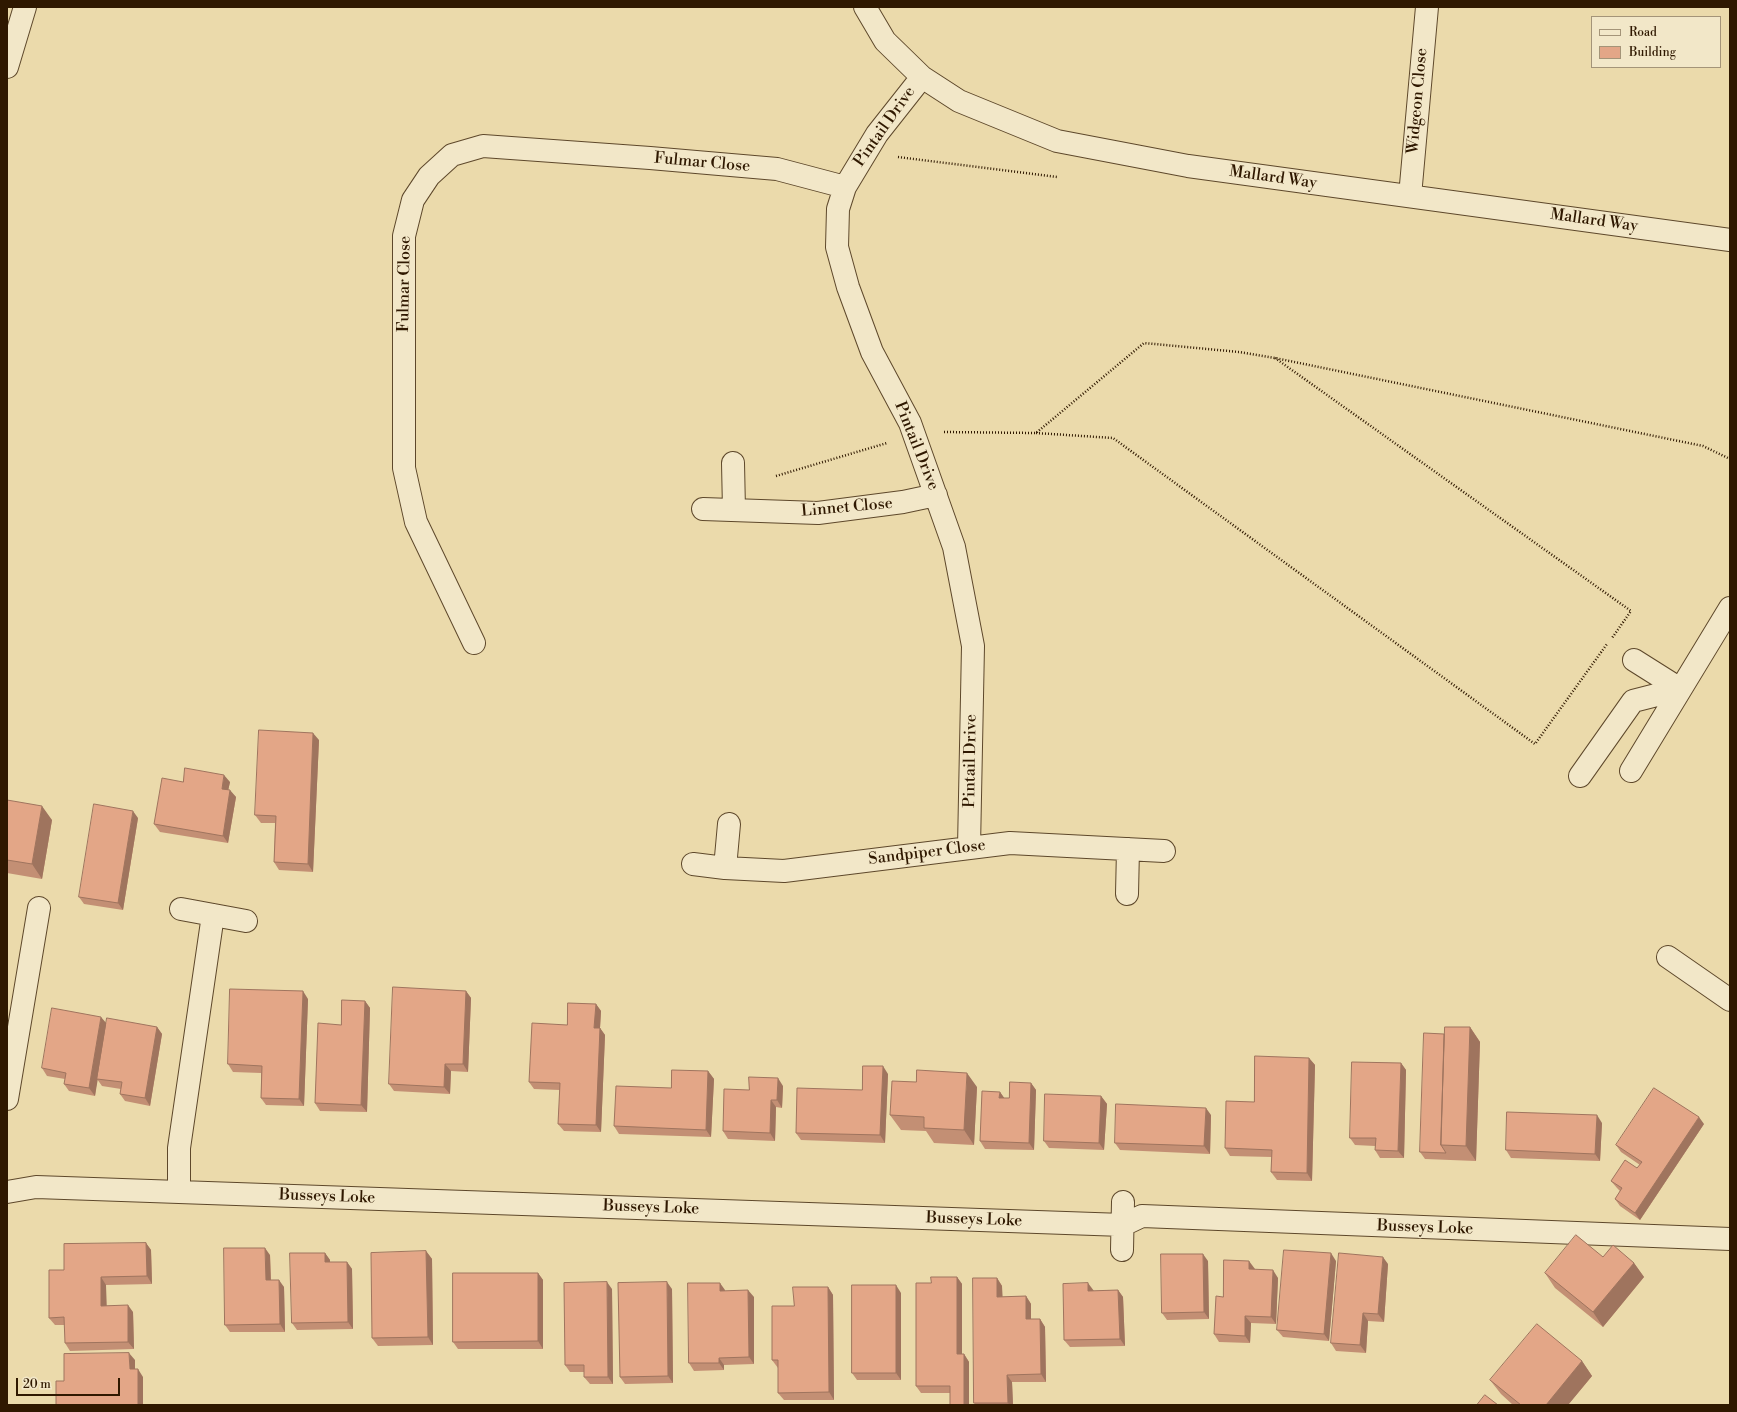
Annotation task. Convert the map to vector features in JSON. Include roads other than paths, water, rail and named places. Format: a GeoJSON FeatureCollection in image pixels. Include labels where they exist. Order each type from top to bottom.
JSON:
{"type":"FeatureCollection","features":[{"type":"Feature","properties":{"kind":"street"},"geometry":{"type":"LineString","coordinates":[[7,67],[25,7]]}},
{"type":"Feature","properties":{"kind":"street","name":"Mallard Way"},"geometry":{"type":"LineString","coordinates":[[864,7],[885,41],[922,76],[959,101],[1057,141],[1188,166],[1730,240]]}},
{"type":"Feature","properties":{"kind":"street","name":"Widgeon Close"},"geometry":{"type":"LineString","coordinates":[[1410,196],[1427,7]]}},
{"type":"Feature","properties":{"kind":"street","name":"Pintail Drive"},"geometry":{"type":"LineString","coordinates":[[922,76],[877,134],[845,187],[838,209],[837,247],[846,280],[872,352],[910,423],[954,547],[973,646],[970,847]]}},
{"type":"Feature","properties":{"kind":"street","name":"Fulmar Close"},"geometry":{"type":"LineString","coordinates":[[474,643],[416,522],[404,468],[404,236],[413,200],[428,176],[452,155],[483,146],[777,169],[845,187]]}},
{"type":"Feature","properties":{"kind":"street"},"geometry":{"type":"LineString","coordinates":[[733,463],[734,510]]}},
{"type":"Feature","properties":{"kind":"street","name":"Linnet Close"},"geometry":{"type":"LineString","coordinates":[[703,509],[818,513],[903,502],[936,495]]}},
{"type":"Feature","properties":{"kind":"street"},"geometry":{"type":"LineString","coordinates":[[1631,771],[1730,608]]}},
{"type":"Feature","properties":{"kind":"street"},"geometry":{"type":"LineString","coordinates":[[1634,660],[1680,689]]}},
{"type":"Feature","properties":{"kind":"street"},"geometry":{"type":"LineString","coordinates":[[1580,776],[1633,701],[1680,689]]}},
{"type":"Feature","properties":{"kind":"street"},"geometry":{"type":"LineString","coordinates":[[725,868],[729,824]]}},
{"type":"Feature","properties":{"kind":"street","name":"Sandpiper Close"},"geometry":{"type":"LineString","coordinates":[[693,864],[725,868],[784,871],[1010,843],[1164,851]]}},
{"type":"Feature","properties":{"kind":"street"},"geometry":{"type":"LineString","coordinates":[[1127,894],[1128,849]]}},
{"type":"Feature","properties":{"kind":"street"},"geometry":{"type":"LineString","coordinates":[[7,1098],[39,908]]}},
{"type":"Feature","properties":{"kind":"street"},"geometry":{"type":"LineString","coordinates":[[181,909],[246,921]]}},
{"type":"Feature","properties":{"kind":"street"},"geometry":{"type":"LineString","coordinates":[[179,1191],[179,1148],[213,916]]}},
{"type":"Feature","properties":{"kind":"street"},"geometry":{"type":"LineString","coordinates":[[1668,957],[1730,1000]]}},
{"type":"Feature","properties":{"kind":"street","name":"Busseys Loke"},"geometry":{"type":"LineString","coordinates":[[7,1192],[36,1187],[179,1191],[1123,1225],[1142,1216],[1730,1239]]}},
{"type":"Feature","properties":{"kind":"street"},"geometry":{"type":"LineString","coordinates":[[1122,1250],[1123,1202]]}}]}
